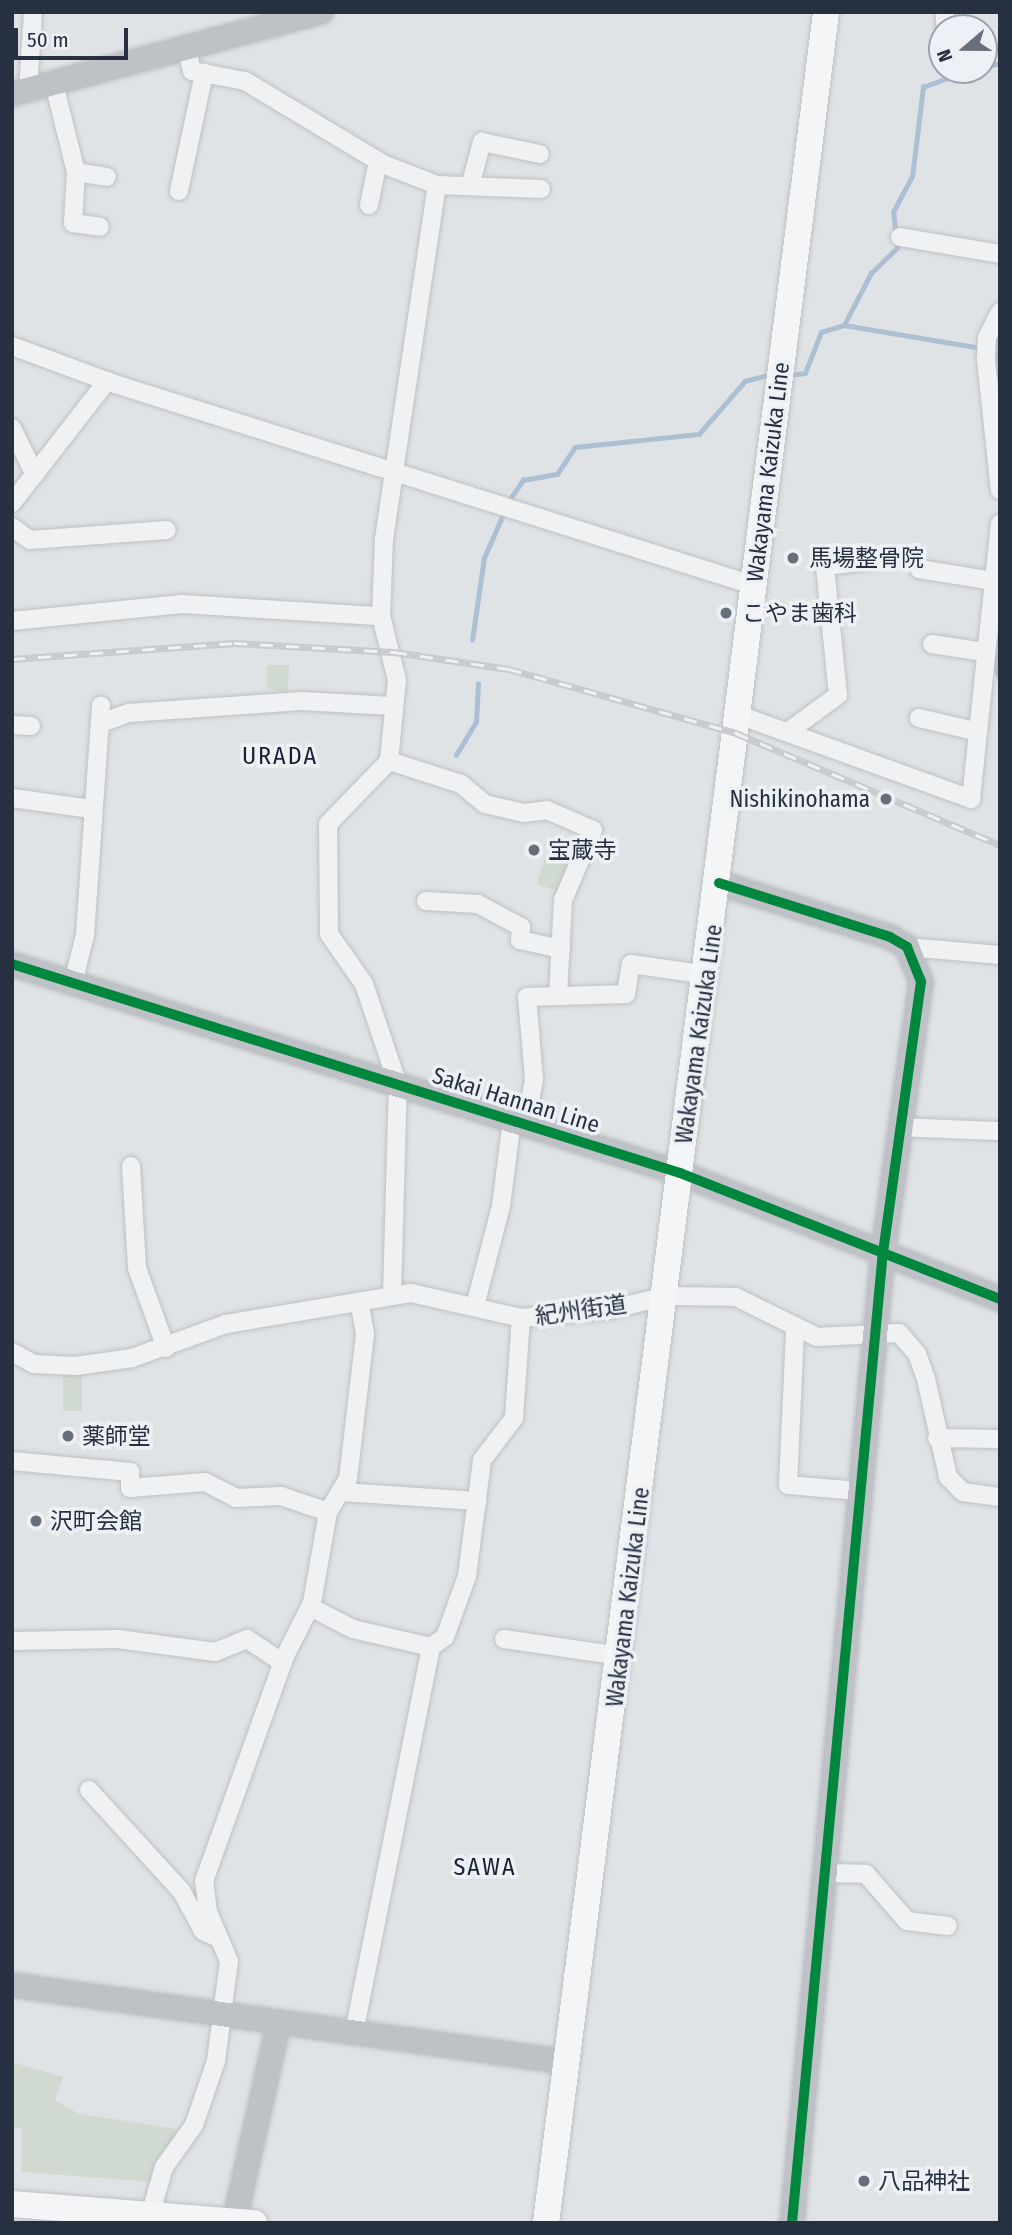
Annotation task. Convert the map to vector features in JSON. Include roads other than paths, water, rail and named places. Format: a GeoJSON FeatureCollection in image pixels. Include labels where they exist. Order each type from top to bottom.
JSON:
{"type":"FeatureCollection","features":[{"type":"Feature","properties":{"kind":"main road","name":"Wakayama Kaizuka Line"},"geometry":{"type":"LineString","coordinates":[[545,2223],[680,1173],[708,975],[753,585],[826,12]]}},
{"type":"Feature","properties":{"kind":"main road"},"geometry":{"type":"LineString","coordinates":[[12,2204],[151,2212],[241,2222]]}},
{"type":"Feature","properties":{"kind":"street"},"geometry":{"type":"LineString","coordinates":[[33,12],[20,92],[321,12]]}},
{"type":"Feature","properties":{"kind":"street"},"geometry":{"type":"LineString","coordinates":[[186,48],[192,71],[245,81],[378,161],[437,185],[541,189]]}},
{"type":"Feature","properties":{"kind":"street"},"geometry":{"type":"LineString","coordinates":[[176,183],[185,130],[204,73]]}},
{"type":"Feature","properties":{"kind":"street"},"geometry":{"type":"LineString","coordinates":[[54,84],[76,172],[73,223],[100,227]]}},
{"type":"Feature","properties":{"kind":"street"},"geometry":{"type":"LineString","coordinates":[[470,186],[482,142],[540,154]]}},
{"type":"Feature","properties":{"kind":"street"},"geometry":{"type":"LineString","coordinates":[[369,205],[378,161]]}},
{"type":"Feature","properties":{"kind":"street"},"geometry":{"type":"LineString","coordinates":[[76,172],[107,177]]}},
{"type":"Feature","properties":{"kind":"street"},"geometry":{"type":"LineString","coordinates":[[392,1295],[398,1085],[380,1019],[325,916],[328,824],[389,761],[394,653],[381,615],[384,539],[398,475],[437,185]]}},
{"type":"Feature","properties":{"kind":"street"},"geometry":{"type":"LineString","coordinates":[[900,237],[1000,254]]}},
{"type":"Feature","properties":{"kind":"street"},"geometry":{"type":"LineString","coordinates":[[1000,312],[987,338],[986,360],[1000,490]]}},
{"type":"Feature","properties":{"kind":"street"},"geometry":{"type":"LineString","coordinates":[[12,346],[107,382],[753,585]]}},
{"type":"Feature","properties":{"kind":"street"},"geometry":{"type":"LineString","coordinates":[[12,503],[107,382]]}},
{"type":"Feature","properties":{"kind":"street"},"geometry":{"type":"LineString","coordinates":[[12,428],[35,475]]}},
{"type":"Feature","properties":{"kind":"street"},"geometry":{"type":"LineString","coordinates":[[739,715],[789,731],[965,802],[971,799],[975,731],[1000,524]]}},
{"type":"Feature","properties":{"kind":"street"},"geometry":{"type":"LineString","coordinates":[[12,527],[30,540],[167,530]]}},
{"type":"Feature","properties":{"kind":"street"},"geometry":{"type":"LineString","coordinates":[[789,731],[838,695],[825,566],[890,558]]}},
{"type":"Feature","properties":{"kind":"street"},"geometry":{"type":"LineString","coordinates":[[919,569],[994,581]]}},
{"type":"Feature","properties":{"kind":"street"},"geometry":{"type":"LineString","coordinates":[[12,621],[182,604],[381,615]]}},
{"type":"Feature","properties":{"kind":"street"},"geometry":{"type":"LineString","coordinates":[[932,644],[984,652]]}},
{"type":"Feature","properties":{"kind":"street"},"geometry":{"type":"LineString","coordinates":[[73,983],[85,935],[91,809],[101,714],[302,701],[392,706]]}},
{"type":"Feature","properties":{"kind":"street"},"geometry":{"type":"LineString","coordinates":[[919,718],[975,731]]}},
{"type":"Feature","properties":{"kind":"street"},"geometry":{"type":"LineString","coordinates":[[12,725],[31,726]]}},
{"type":"Feature","properties":{"kind":"street"},"geometry":{"type":"LineString","coordinates":[[389,761],[461,784],[485,804],[524,813],[547,810],[593,831],[563,900],[558,995]]}},
{"type":"Feature","properties":{"kind":"street"},"geometry":{"type":"LineString","coordinates":[[12,798],[91,809]]}},
{"type":"Feature","properties":{"kind":"street"},"geometry":{"type":"LineString","coordinates":[[719,883],[907,947],[1000,955]]}},
{"type":"Feature","properties":{"kind":"street"},"geometry":{"type":"LineString","coordinates":[[426,901],[478,904],[522,927],[520,940],[561,949]]}},
{"type":"Feature","properties":{"kind":"street"},"geometry":{"type":"LineString","coordinates":[[792,2223],[827,1873],[859,1491],[877,1335],[883,1251],[921,982],[907,947]]}},
{"type":"Feature","properties":{"kind":"street","name":"Sakai Hannan Line"},"geometry":{"type":"LineString","coordinates":[[12,964],[680,1173],[1000,1299]]}},
{"type":"Feature","properties":{"kind":"street"},"geometry":{"type":"LineString","coordinates":[[475,1306],[519,1122],[534,1079],[527,997],[626,994],[631,964],[708,975]]}},
{"type":"Feature","properties":{"kind":"street"},"geometry":{"type":"LineString","coordinates":[[899,1127],[1000,1131]]}},
{"type":"Feature","properties":{"kind":"street"},"geometry":{"type":"LineString","coordinates":[[131,1166],[137,1268],[166,1348]]}},
{"type":"Feature","properties":{"kind":"street","name":"紀州街道"},"geometry":{"type":"LineString","coordinates":[[12,1352],[34,1364],[76,1366],[166,1348],[226,1324],[360,1305],[392,1295],[438,1295],[521,1318],[609,1310],[666,1296],[742,1298],[795,1331],[877,1335],[899,1333],[917,1354],[937,1438],[954,1485],[1000,1497]]}},
{"type":"Feature","properties":{"kind":"street"},"geometry":{"type":"LineString","coordinates":[[151,2212],[164,2167],[204,2101],[223,2018],[229,1961],[219,1938],[204,1881],[283,1662],[310,1607],[328,1512],[342,1492],[361,1382],[360,1305]]}},
{"type":"Feature","properties":{"kind":"street"},"geometry":{"type":"LineString","coordinates":[[354,2033],[431,1647],[445,1637],[465,1584],[482,1460],[514,1418],[521,1318]]}},
{"type":"Feature","properties":{"kind":"street"},"geometry":{"type":"LineString","coordinates":[[795,1331],[788,1485],[859,1491]]}},
{"type":"Feature","properties":{"kind":"street"},"geometry":{"type":"LineString","coordinates":[[937,1438],[1000,1439]]}},
{"type":"Feature","properties":{"kind":"street"},"geometry":{"type":"LineString","coordinates":[[12,1461],[130,1472],[130,1488],[205,1482],[236,1498],[281,1496],[328,1512]]}},
{"type":"Feature","properties":{"kind":"street"},"geometry":{"type":"LineString","coordinates":[[342,1492],[478,1501]]}},
{"type":"Feature","properties":{"kind":"street"},"geometry":{"type":"LineString","coordinates":[[310,1607],[353,1629],[431,1647]]}},
{"type":"Feature","properties":{"kind":"street"},"geometry":{"type":"LineString","coordinates":[[12,1641],[118,1639],[215,1652],[247,1639],[283,1662]]}},
{"type":"Feature","properties":{"kind":"street"},"geometry":{"type":"LineString","coordinates":[[504,1639],[620,1656]]}},
{"type":"Feature","properties":{"kind":"street"},"geometry":{"type":"LineString","coordinates":[[89,1790],[182,1892],[203,1931],[219,1938]]}},
{"type":"Feature","properties":{"kind":"street"},"geometry":{"type":"LineString","coordinates":[[827,1873],[866,1874],[907,1921],[947,1926]]}},
{"type":"Feature","properties":{"kind":"street"},"geometry":{"type":"LineString","coordinates":[[12,1985],[223,2018],[279,2022],[567,2062]]}},
{"type":"Feature","properties":{"kind":"street"},"geometry":{"type":"LineString","coordinates":[[241,2222],[279,2022]]}},
{"type":"Feature","properties":{"kind":"water"},"geometry":{"type":"Polygon","coordinates":[[[1000,321],[1000,389],[989,350],[1000,321]]]}},
{"type":"Feature","properties":{"kind":"water"},"geometry":{"type":"Polygon","coordinates":[[[1000,593],[1000,685],[989,659],[1000,593]]]}},
{"type":"Feature","properties":{"kind":"waterway"},"geometry":{"type":"LineString","coordinates":[[844,325],[871,273],[897,248],[893,212],[912,177],[923,87],[931,84]]}},
{"type":"Feature","properties":{"kind":"waterway"},"geometry":{"type":"LineString","coordinates":[[789,375],[805,373],[821,332],[844,325],[982,348]]}},
{"type":"Feature","properties":{"kind":"waterway"},"geometry":{"type":"LineString","coordinates":[[508,502],[523,480],[557,474],[575,447],[699,434],[745,381],[772,374]]}},
{"type":"Feature","properties":{"kind":"waterway"},"geometry":{"type":"LineString","coordinates":[[472,640],[484,558],[505,510]]}},
{"type":"Feature","properties":{"kind":"waterway"},"geometry":{"type":"LineString","coordinates":[[456,755],[476,722],[478,684]]}},
{"type":"Feature","properties":{"kind":"railway"},"geometry":{"type":"LineString","coordinates":[[12,659],[234,643],[394,652],[509,669],[736,733],[1000,845]]}},
{"type":"Feature","properties":{"kind":"place","name":"馬場整骨院"},"geometry":{"type":"Point","coordinates":[793,558]}},
{"type":"Feature","properties":{"kind":"place","name":"こやま歯科"},"geometry":{"type":"Point","coordinates":[726,613]}},
{"type":"Feature","properties":{"kind":"place","name":"Nishikinohama"},"geometry":{"type":"Point","coordinates":[886,799]}},
{"type":"Feature","properties":{"kind":"place","name":"宝蔵寺"},"geometry":{"type":"Point","coordinates":[534,850]}},
{"type":"Feature","properties":{"kind":"place","name":"薬師堂"},"geometry":{"type":"Point","coordinates":[68,1436]}},
{"type":"Feature","properties":{"kind":"place","name":"沢町会館"},"geometry":{"type":"Point","coordinates":[36,1521]}},
{"type":"Feature","properties":{"kind":"place","name":"八品神社"},"geometry":{"type":"Point","coordinates":[864,2181]}},
{"type":"Feature","properties":{"kind":"district","name":"URADA"},"geometry":{"type":"Point","coordinates":[280,757]}},
{"type":"Feature","properties":{"kind":"district","name":"SAWA"},"geometry":{"type":"Point","coordinates":[485,1868]}}]}
